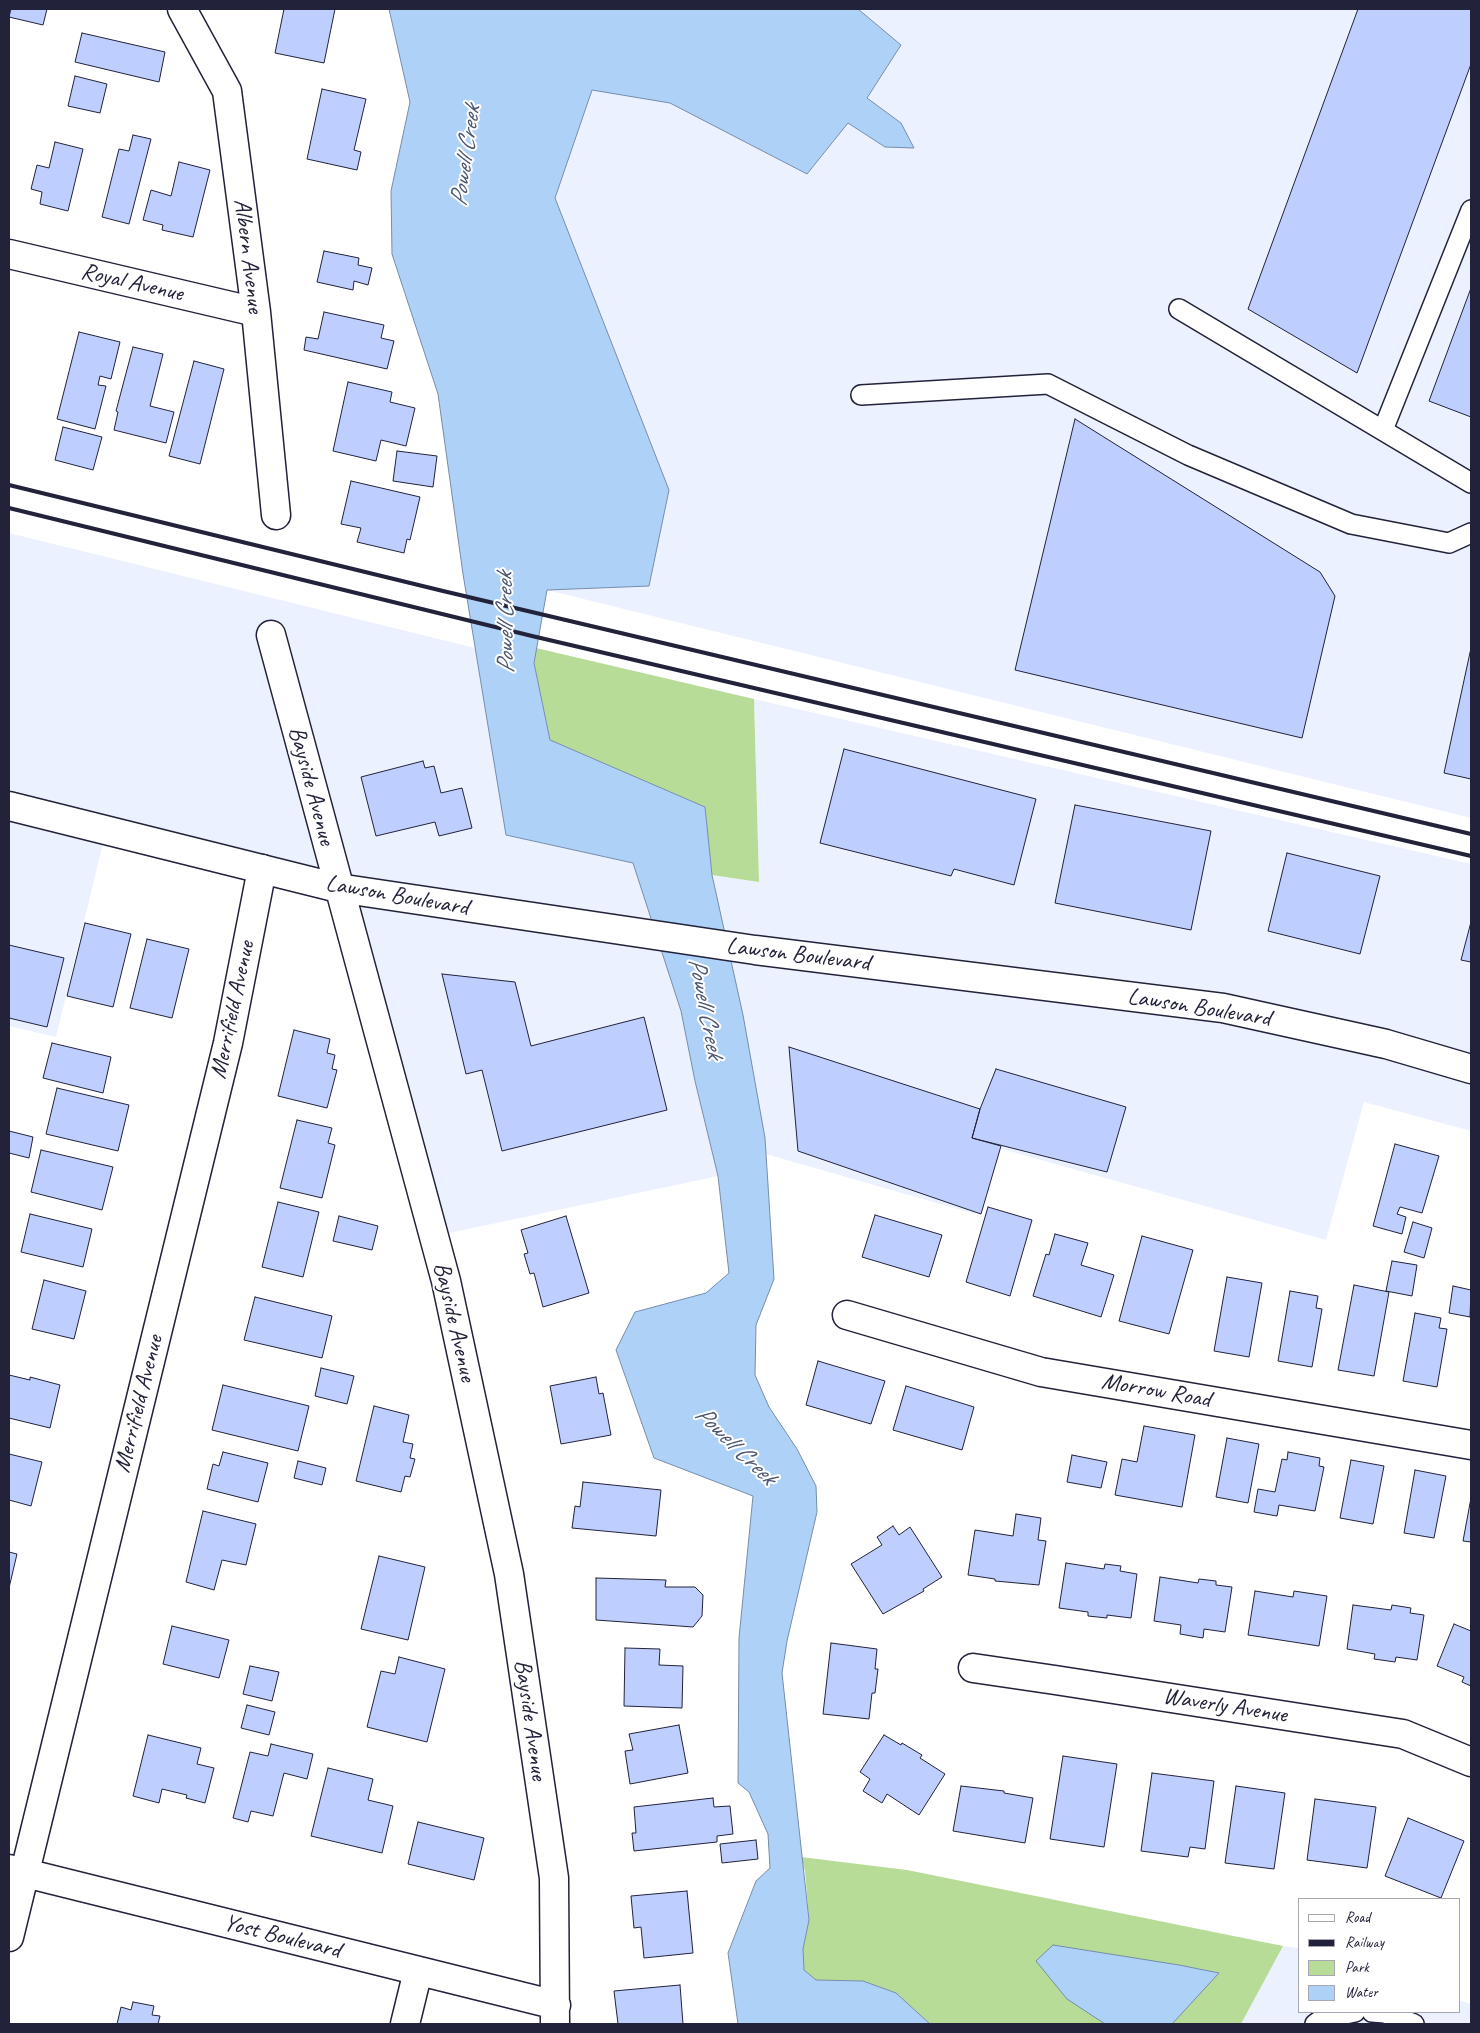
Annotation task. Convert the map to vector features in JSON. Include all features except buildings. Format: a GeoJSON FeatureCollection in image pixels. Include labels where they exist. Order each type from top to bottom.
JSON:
{"type":"FeatureCollection","features":[{"type":"Feature","properties":{"kind":"street","name":"Albern Avenue"},"geometry":{"type":"LineString","coordinates":[[182,9],[227,91],[256,312],[276,515]]}},
{"type":"Feature","properties":{"kind":"street","name":"Royal Avenue"},"geometry":{"type":"LineString","coordinates":[[9,254],[256,312]]}},
{"type":"Feature","properties":{"kind":"street","name":"Bayside Avenue"},"geometry":{"type":"LineString","coordinates":[[271,635],[446,1282],[509,1574],[554,1878],[555,2015]]}},
{"type":"Feature","properties":{"kind":"street","name":"Lawson Boulevard"},"geometry":{"type":"LineString","coordinates":[[9,806],[338,888],[755,950],[1223,1008],[1386,1044],[1471,1070]]}},
{"type":"Feature","properties":{"kind":"street","name":"Merrifield Avenue"},"geometry":{"type":"LineString","coordinates":[[9,1937],[17,1871],[225,1053],[262,869]]}},
{"type":"Feature","properties":{"kind":"street","name":"Morrow Road"},"geometry":{"type":"LineString","coordinates":[[847,1315],[1041,1372],[1471,1445]]}},
{"type":"Feature","properties":{"kind":"street","name":"Waverly Avenue"},"geometry":{"type":"LineString","coordinates":[[973,1668],[1403,1734],[1471,1762]]}},
{"type":"Feature","properties":{"kind":"street","name":"Yost Boulevard"},"geometry":{"type":"LineString","coordinates":[[17,1871],[418,1971],[555,2015]]}},
{"type":"Feature","properties":{"kind":"street"},"geometry":{"type":"LineString","coordinates":[[405,2024],[418,1971]]}},
{"type":"Feature","properties":{"kind":"lane"},"geometry":{"type":"LineString","coordinates":[[1382,430],[1471,210]]}},
{"type":"Feature","properties":{"kind":"lane"},"geometry":{"type":"LineString","coordinates":[[1179,309],[1471,483]]}},
{"type":"Feature","properties":{"kind":"lane"},"geometry":{"type":"LineString","coordinates":[[861,395],[1048,384],[1188,455],[1351,524],[1449,543],[1471,534]]}},
{"type":"Feature","properties":{"kind":"lane"},"geometry":{"type":"LineString","coordinates":[[1315,2024],[1322,2019],[1351,2013]]}},
{"type":"Feature","properties":{"kind":"lane"},"geometry":{"type":"LineString","coordinates":[[1385,2013],[1414,2024]]}},
{"type":"Feature","properties":{"kind":"shaded area"},"geometry":{"type":"Polygon","coordinates":[[[858,9],[1471,9],[1471,818],[547,590],[649,585],[669,490],[555,198],[592,90],[670,103],[807,174],[848,123],[885,147],[901,123],[867,98],[901,45],[858,9]]]}},
{"type":"Feature","properties":{"kind":"shaded area"},"geometry":{"type":"Polygon","coordinates":[[[9,533],[475,648],[506,835],[633,863],[681,1011],[695,1081],[718,1176],[440,1235],[329,895],[105,835],[56,1037],[9,1026],[9,533]]]}},
{"type":"Feature","properties":{"kind":"shaded area"},"geometry":{"type":"Polygon","coordinates":[[[754,699],[1471,864],[1471,1131],[1364,1102],[1326,1240],[995,1147],[975,1214],[766,1154],[712,875],[759,882],[754,699]]]}},
{"type":"Feature","properties":{"kind":"shaded area"},"geometry":{"type":"Polygon","coordinates":[[[1283,1946],[1298,1948],[1298,2013],[1460,2013],[1460,2000],[1471,2004],[1471,2024],[1241,2024],[1283,1946]]]}},
{"type":"Feature","properties":{"kind":"green space"},"geometry":{"type":"Polygon","coordinates":[[[536,648],[754,699],[759,882],[712,875],[705,807],[550,740],[534,663],[536,648]]]}},
{"type":"Feature","properties":{"kind":"green space"},"geometry":{"type":"Polygon","coordinates":[[[801,1857],[907,1870],[1283,1946],[1241,2024],[930,2024],[896,1993],[863,1981],[815,1980],[804,1970],[803,1949],[809,1920],[805,1871],[801,1857]]]}},
{"type":"Feature","properties":{"kind":"water","name":"Powell Creek"},"geometry":{"type":"Polygon","coordinates":[[[389,9],[858,9],[901,45],[867,98],[901,123],[914,148],[885,147],[848,123],[807,174],[670,103],[592,90],[555,198],[669,490],[649,586],[547,590],[534,663],[550,740],[705,807],[712,875],[743,1015],[765,1138],[774,1279],[756,1325],[755,1375],[769,1407],[797,1449],[816,1486],[817,1512],[787,1641],[782,1673],[809,1920],[803,1949],[804,1970],[816,1980],[863,1981],[896,1993],[930,2024],[738,2024],[728,1953],[756,1881],[770,1868],[768,1834],[749,1792],[738,1783],[739,1638],[753,1496],[654,1458],[616,1350],[635,1312],[706,1293],[729,1273],[718,1176],[695,1081],[681,1011],[633,863],[506,835],[463,574],[438,394],[392,254],[391,191],[410,102],[389,9]]]}},
{"type":"Feature","properties":{"kind":"water"},"geometry":{"type":"Polygon","coordinates":[[[1053,1945],[1219,1973],[1172,2024],[1105,2024],[1067,1999],[1036,1961],[1053,1945]]]}},
{"type":"Feature","properties":{"kind":"railway"},"geometry":{"type":"LineString","coordinates":[[9,485],[443,591],[1471,834]]}},
{"type":"Feature","properties":{"kind":"railway"},"geometry":{"type":"LineString","coordinates":[[9,508],[532,636],[1471,856]]}}]}
